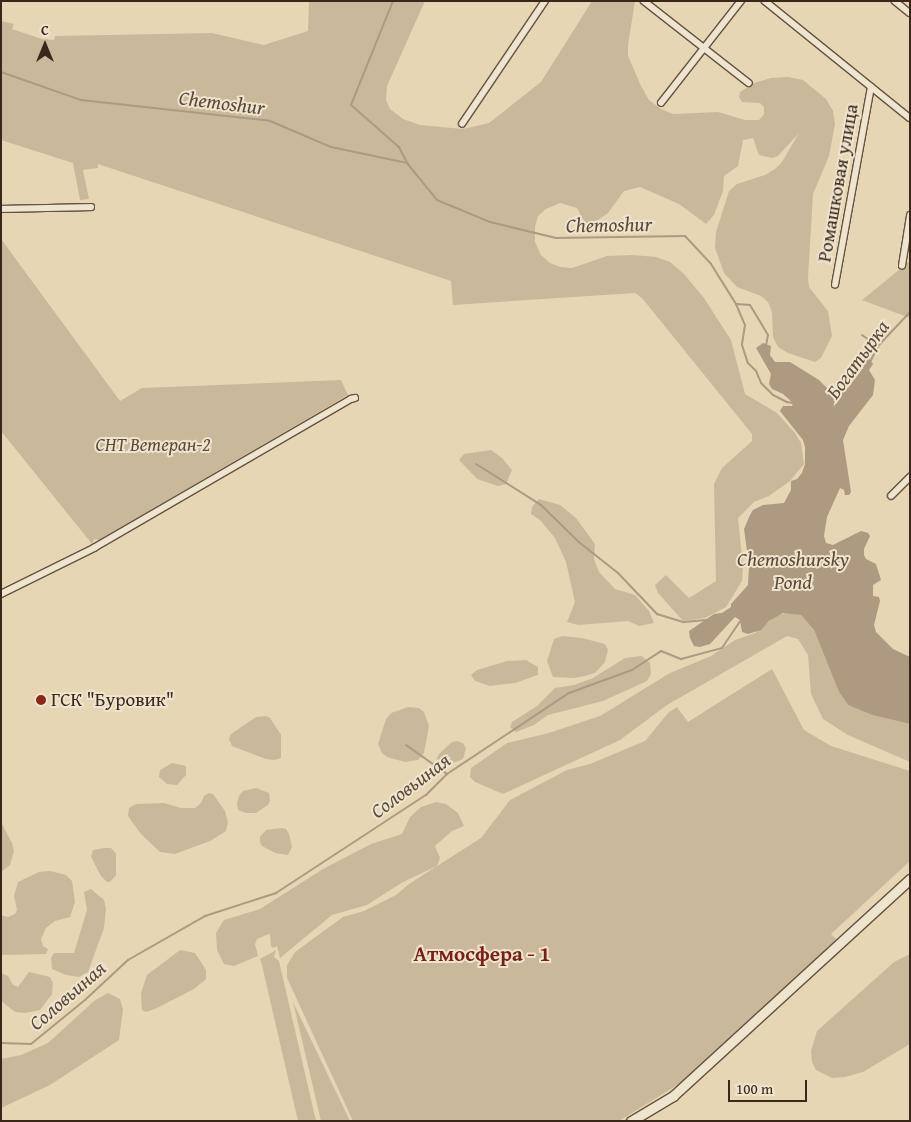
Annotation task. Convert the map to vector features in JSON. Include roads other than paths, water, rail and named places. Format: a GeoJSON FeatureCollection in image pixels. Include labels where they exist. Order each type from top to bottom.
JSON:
{"type":"FeatureCollection","features":[{"type":"Feature","properties":{"kind":"street"},"geometry":{"type":"LineString","coordinates":[[462,124],[545,1]]}},
{"type":"Feature","properties":{"kind":"street"},"geometry":{"type":"LineString","coordinates":[[644,1],[749,83]]}},
{"type":"Feature","properties":{"kind":"street"},"geometry":{"type":"LineString","coordinates":[[661,103],[740,1]]}},
{"type":"Feature","properties":{"kind":"street"},"geometry":{"type":"LineString","coordinates":[[765,1],[910,118]]}},
{"type":"Feature","properties":{"kind":"street"},"geometry":{"type":"LineString","coordinates":[[895,1],[910,12]]}},
{"type":"Feature","properties":{"kind":"street","name":"Ромашковая улица"},"geometry":{"type":"LineString","coordinates":[[835,285],[871,87]]}},
{"type":"Feature","properties":{"kind":"street"},"geometry":{"type":"LineString","coordinates":[[1,209],[91,206]]}},
{"type":"Feature","properties":{"kind":"street"},"geometry":{"type":"LineString","coordinates":[[902,266],[910,216]]}},
{"type":"Feature","properties":{"kind":"street"},"geometry":{"type":"LineString","coordinates":[[1,594],[94,548],[355,398]]}},
{"type":"Feature","properties":{"kind":"street"},"geometry":{"type":"LineString","coordinates":[[890,496],[910,477]]}},
{"type":"Feature","properties":{"kind":"street"},"geometry":{"type":"LineString","coordinates":[[631,1121],[673,1096],[910,879]]}},
{"type":"Feature","properties":{"kind":"water","name":"Chemoshursky Pond"},"geometry":{"type":"Polygon","coordinates":[[[763,343],[771,346],[770,355],[775,362],[790,362],[819,380],[829,390],[835,391],[848,388],[863,368],[868,357],[873,364],[869,370],[875,380],[873,395],[849,426],[843,440],[851,492],[849,495],[845,495],[844,490],[840,488],[827,517],[824,536],[826,543],[833,545],[861,531],[868,533],[870,536],[864,549],[864,555],[866,559],[876,564],[881,580],[873,585],[873,596],[879,597],[880,601],[874,625],[876,632],[893,649],[910,657],[910,724],[872,715],[848,705],[839,692],[814,630],[801,615],[783,613],[769,621],[761,630],[748,634],[742,632],[740,620],[735,617],[710,644],[700,647],[694,646],[690,638],[689,631],[714,614],[722,613],[731,607],[731,604],[748,585],[749,566],[744,529],[750,515],[753,510],[763,505],[784,503],[791,490],[791,481],[797,479],[802,473],[805,464],[803,440],[780,411],[783,406],[792,406],[793,403],[783,394],[772,389],[769,384],[771,374],[756,348],[763,343]]]}},
{"type":"Feature","properties":{"kind":"waterway"},"geometry":{"type":"LineString","coordinates":[[393,1],[351,105],[399,147],[407,163]]}},
{"type":"Feature","properties":{"kind":"waterway","name":"Chemoshur"},"geometry":{"type":"LineString","coordinates":[[1,72],[81,100],[270,121],[331,147],[407,163],[437,200],[490,222],[556,238],[685,236],[711,264],[736,304],[750,305],[768,335],[766,345]]}},
{"type":"Feature","properties":{"kind":"waterway"},"geometry":{"type":"LineString","coordinates":[[736,304],[745,325],[742,345],[748,363],[756,371],[761,383],[773,395],[793,403]]}},
{"type":"Feature","properties":{"kind":"waterway","name":"Богатырка"},"geometry":{"type":"LineString","coordinates":[[870,362],[878,346],[910,312]]}},
{"type":"Feature","properties":{"kind":"waterway"},"geometry":{"type":"LineString","coordinates":[[862,335],[878,346]]}},
{"type":"Feature","properties":{"kind":"waterway"},"geometry":{"type":"LineString","coordinates":[[476,464],[541,505],[580,543],[618,573],[657,614],[684,622],[709,620]]}},
{"type":"Feature","properties":{"kind":"waterway","name":"Соловьиная"},"geometry":{"type":"LineString","coordinates":[[1,1043],[31,1044],[85,1000],[128,960],[205,916],[276,893],[426,795],[447,774],[569,693],[632,670],[661,651],[681,659],[722,648],[740,621]]}},
{"type":"Feature","properties":{"kind":"waterway"},"geometry":{"type":"LineString","coordinates":[[406,745],[447,774]]}},
{"type":"Feature","properties":{"kind":"place","name":"ГСК \"Буровик\""},"geometry":{"type":"Point","coordinates":[41,700]}},
{"type":"Feature","properties":{"kind":"district","name":"Атмосфера - 1"},"geometry":{"type":"Point","coordinates":[482,954]}},
{"type":"Feature","properties":{"kind":"park label","name":"СНТ Ветеран-2"},"geometry":{"type":"Point","coordinates":[153,445]}}]}
